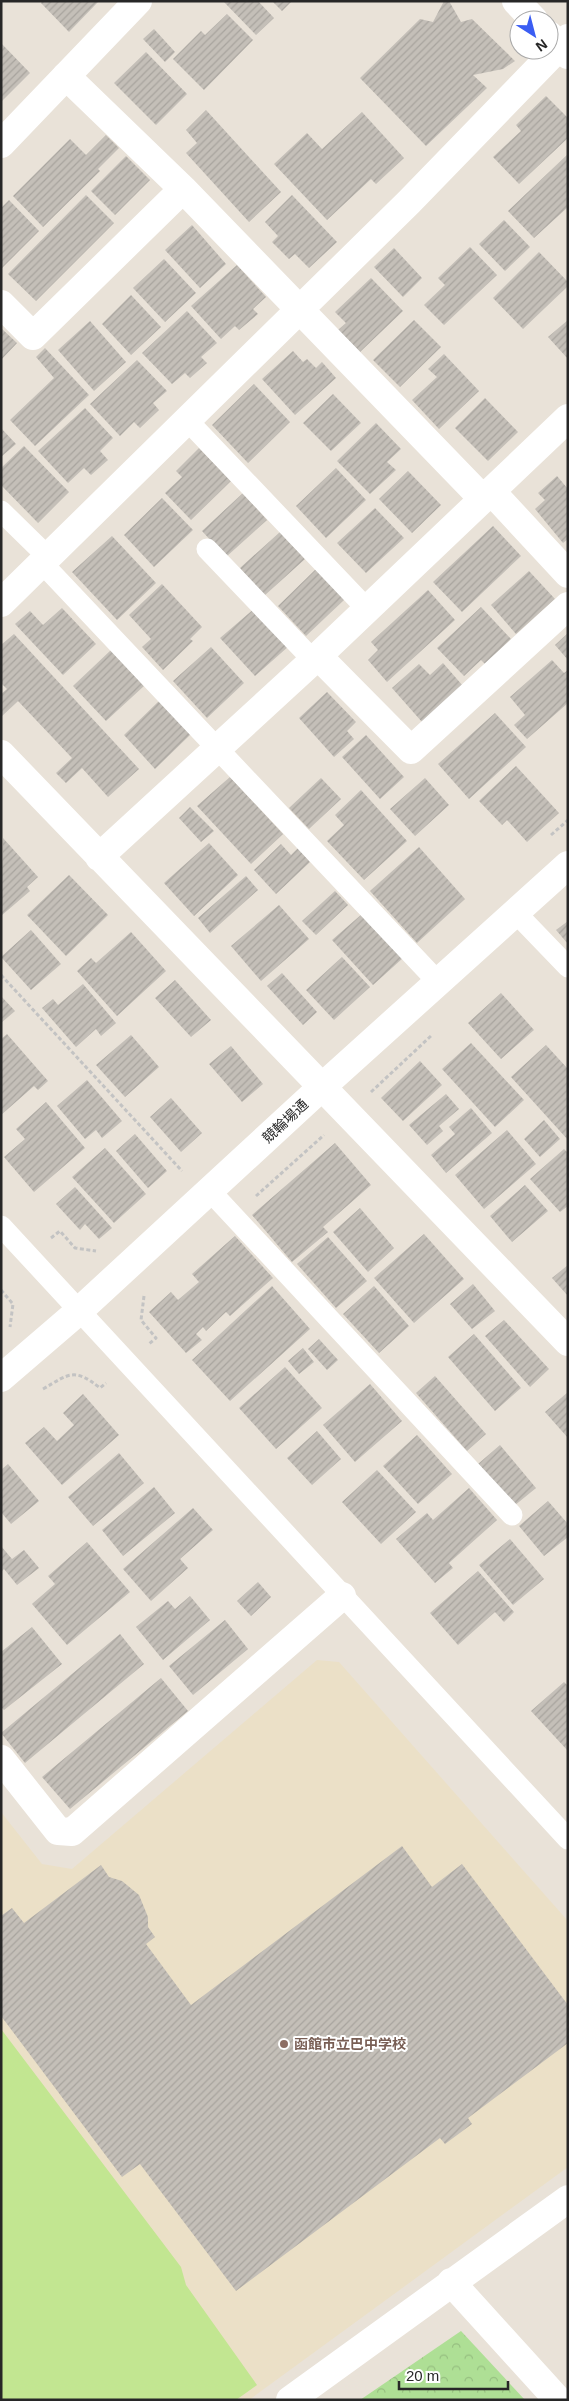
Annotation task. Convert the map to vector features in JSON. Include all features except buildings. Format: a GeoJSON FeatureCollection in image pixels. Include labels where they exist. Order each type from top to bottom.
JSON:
{"type":"FeatureCollection","features":[{"type":"Feature","properties":{"kind":"street"},"geometry":{"type":"LineString","coordinates":[[1,144],[138,1]]}},
{"type":"Feature","properties":{"kind":"street"},"geometry":{"type":"LineString","coordinates":[[1,603],[409,202],[561,44]]}},
{"type":"Feature","properties":{"kind":"street"},"geometry":{"type":"LineString","coordinates":[[66,76],[568,574]]}},
{"type":"Feature","properties":{"kind":"street"},"geometry":{"type":"LineString","coordinates":[[1,304],[33,336],[182,189]]}},
{"type":"Feature","properties":{"kind":"street"},"geometry":{"type":"LineString","coordinates":[[99,857],[315,658],[568,418]]}},
{"type":"Feature","properties":{"kind":"street"},"geometry":{"type":"LineString","coordinates":[[315,658],[411,750],[568,606]]}},
{"type":"Feature","properties":{"kind":"street"},"geometry":{"type":"LineString","coordinates":[[1,754],[568,1342]]}},
{"type":"Feature","properties":{"kind":"street","name":"競輪場通"},"geometry":{"type":"LineString","coordinates":[[1,1378],[79,1311],[568,864]]}},
{"type":"Feature","properties":{"kind":"street"},"geometry":{"type":"LineString","coordinates":[[1,1759],[58,1830],[72,1832],[342,1596]]}},
{"type":"Feature","properties":{"kind":"street"},"geometry":{"type":"LineString","coordinates":[[290,2400],[568,2199]]}},
{"type":"Feature","properties":{"kind":"street"},"geometry":{"type":"LineString","coordinates":[[451,2282],[558,2400]]}},
{"type":"Feature","properties":{"kind":"lane"},"geometry":{"type":"LineString","coordinates":[[187,420],[367,609]]}},
{"type":"Feature","properties":{"kind":"lane"},"geometry":{"type":"LineString","coordinates":[[1,511],[438,982]]}},
{"type":"Feature","properties":{"kind":"lane"},"geometry":{"type":"LineString","coordinates":[[208,549],[315,658]]}},
{"type":"Feature","properties":{"kind":"lane"},"geometry":{"type":"LineString","coordinates":[[516,913],[568,966]]}},
{"type":"Feature","properties":{"kind":"lane"},"geometry":{"type":"LineString","coordinates":[[210,1190],[512,1515]]}},
{"type":"Feature","properties":{"kind":"lane"},"geometry":{"type":"LineString","coordinates":[[1,1226],[568,1839]]}},
{"type":"Feature","properties":{"kind":"path"},"geometry":{"type":"LineString","coordinates":[[1,975],[184,1173]]}},
{"type":"Feature","properties":{"kind":"path"},"geometry":{"type":"LineString","coordinates":[[1,1290],[13,1304],[10,1329],[6,1333]]}},
{"type":"Feature","properties":{"kind":"shaded area","name":"函館市立巴中学校"},"geometry":{"type":"Polygon","coordinates":[[[317,1660],[339,1662],[568,1921],[568,2167],[249,2400],[1,2400],[1,1812],[42,1864],[72,1869],[317,1660]]]}},
{"type":"Feature","properties":{"kind":"green space"},"geometry":{"type":"Polygon","coordinates":[[[1,2029],[181,2267],[186,2285],[257,2385],[236,2400],[1,2400],[1,2029]]]}},
{"type":"Feature","properties":{"kind":"green space"},"geometry":{"type":"Polygon","coordinates":[[[461,2331],[525,2400],[360,2400],[461,2331]]]}},
{"type":"Feature","properties":{"kind":"place","name":"函館市立巴中学校"},"geometry":{"type":"Point","coordinates":[284,2044]}}]}
